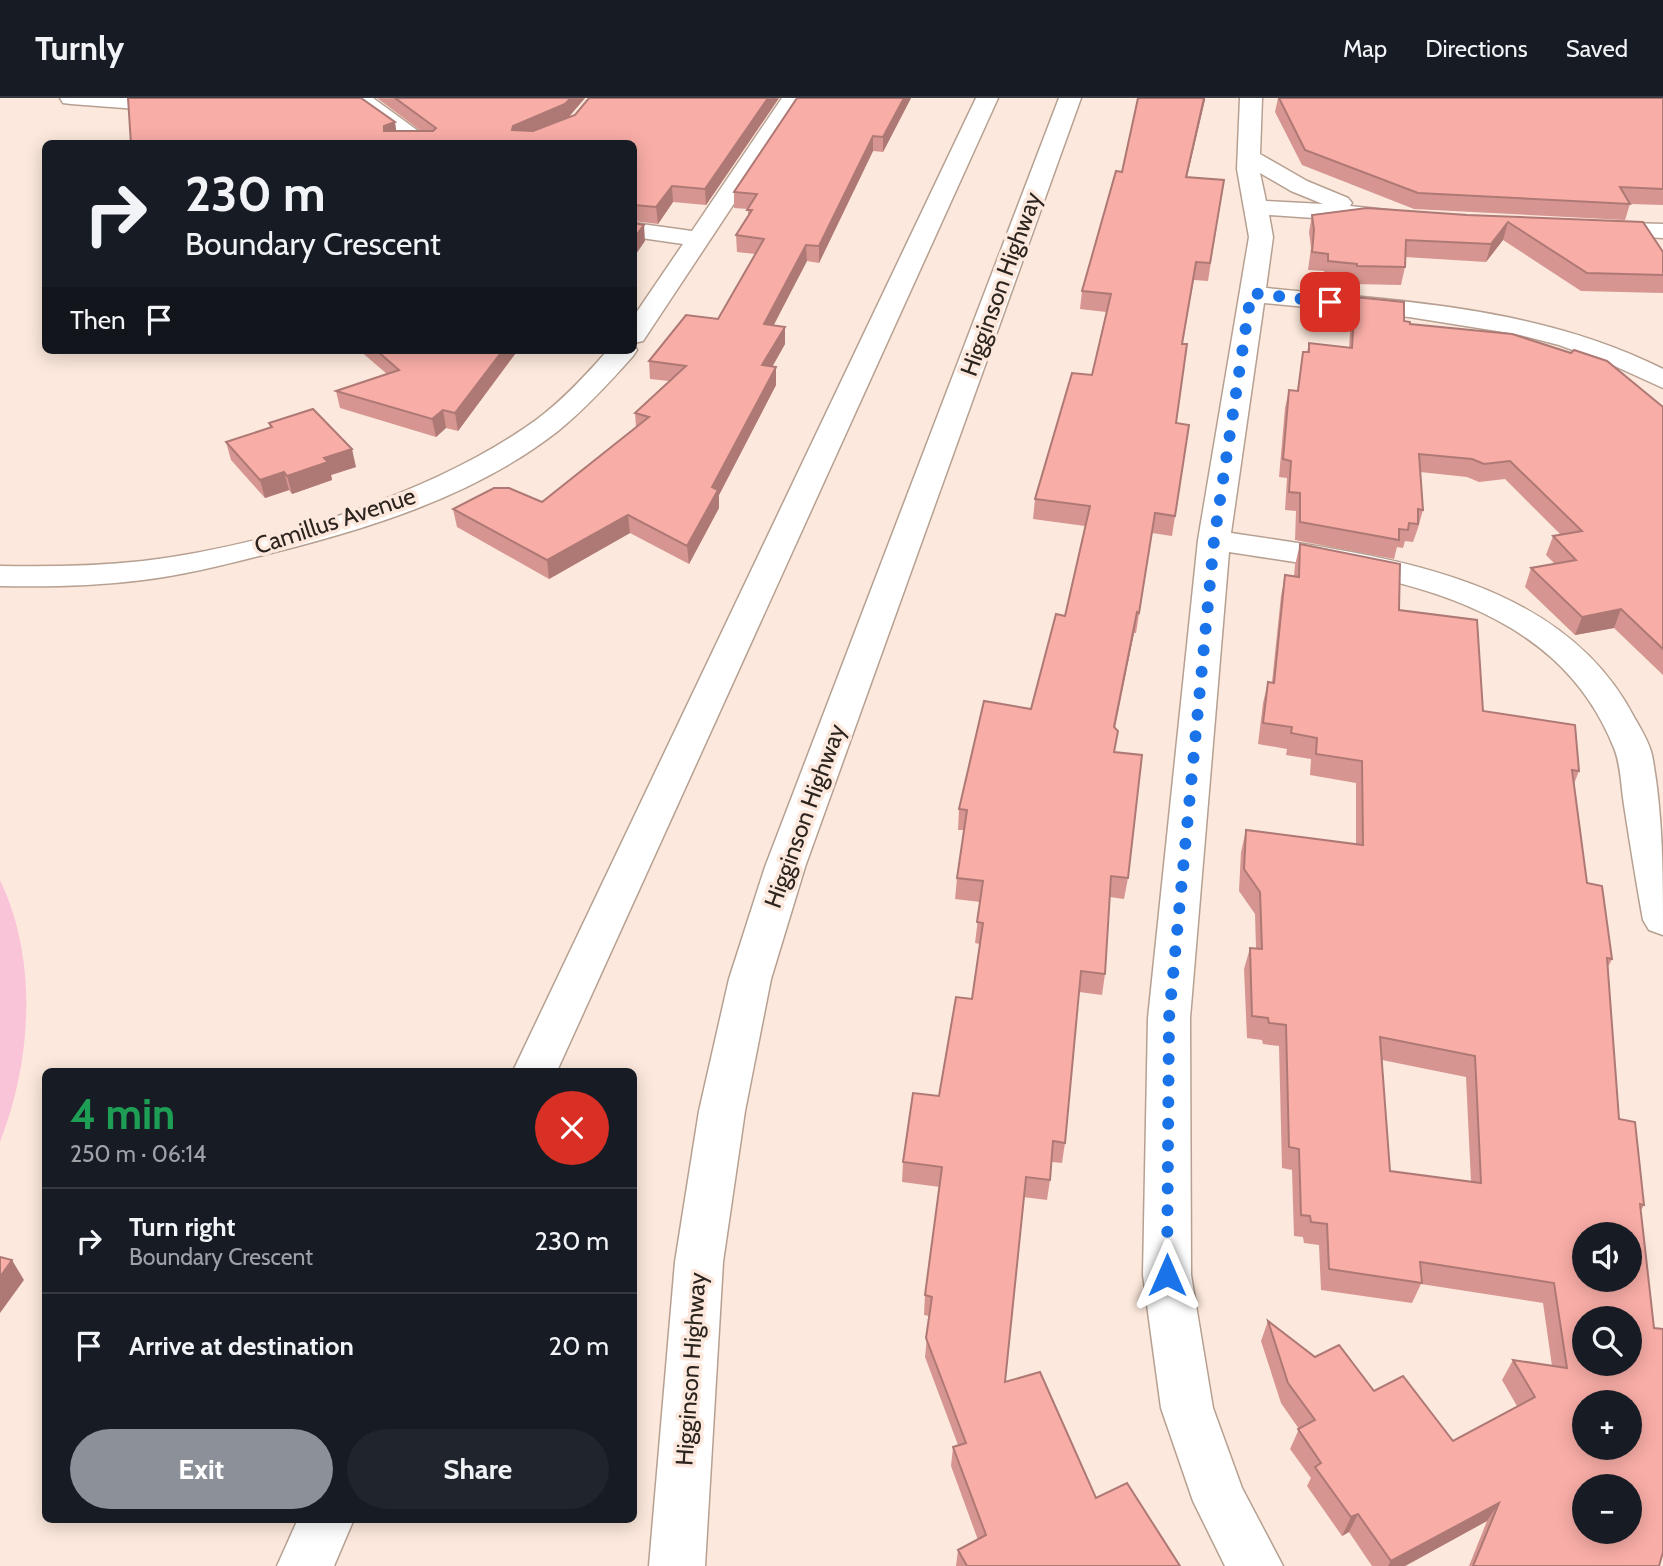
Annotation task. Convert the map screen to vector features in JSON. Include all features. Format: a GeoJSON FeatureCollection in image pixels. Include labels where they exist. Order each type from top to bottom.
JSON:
{"type":"FeatureCollection","features":[{"type":"Feature","properties":{"kind":"main road"},"geometry":{"type":"LineString","coordinates":[[71,98],[151,104],[230,98]]}},
{"type":"Feature","properties":{"kind":"main road"},"geometry":{"type":"LineString","coordinates":[[359,98],[419,140]]}},
{"type":"Feature","properties":{"kind":"main road"},"geometry":{"type":"LineString","coordinates":[[637,331],[793,98]]}},
{"type":"Feature","properties":{"kind":"main road"},"geometry":{"type":"LineString","coordinates":[[536,1068],[987,98]]}},
{"type":"Feature","properties":{"kind":"main road","name":"Higginson Highway"},"geometry":{"type":"LineString","coordinates":[[677,1566],[699,1262],[722,1111],[750,979],[790,854],[1070,98]]}},
{"type":"Feature","properties":{"kind":"main road"},"geometry":{"type":"LineString","coordinates":[[1251,98],[1248,169],[1261,237],[1214,540],[1169,1018],[1167,1275],[1187,1408],[1220,1501],[1255,1566]]}},
{"type":"Feature","properties":{"kind":"main road"},"geometry":{"type":"LineString","coordinates":[[1248,157],[1325,198],[1371,214]]}},
{"type":"Feature","properties":{"kind":"main road"},"geometry":{"type":"LineString","coordinates":[[1255,207],[1371,214],[1415,220]]}},
{"type":"Feature","properties":{"kind":"main road"},"geometry":{"type":"LineString","coordinates":[[1570,228],[1663,231]]}},
{"type":"Feature","properties":{"kind":"main road"},"geometry":{"type":"LineString","coordinates":[[637,230],[699,239]]}},
{"type":"Feature","properties":{"kind":"main road"},"geometry":{"type":"LineString","coordinates":[[1251,293],[1462,317],[1525,329],[1578,342],[1617,357],[1663,380]]}},
{"type":"Feature","properties":{"kind":"main road","name":"Camillus Avenue"},"geometry":{"type":"LineString","coordinates":[[0,576],[49,577],[130,572],[211,558],[299,538],[377,513],[488,463],[540,430],[582,394],[619,354]]}},
{"type":"Feature","properties":{"kind":"main road"},"geometry":{"type":"LineString","coordinates":[[1214,540],[1376,566],[1453,586],[1489,602],[1563,648],[1614,706],[1633,750],[1663,920]]}},
{"type":"Feature","properties":{"kind":"main road"},"geometry":{"type":"LineString","coordinates":[[305,1566],[325,1523]]}},
{"type":"Feature","properties":{"kind":"shaded area"},"geometry":{"type":"Polygon","coordinates":[[[0,880],[21,943],[26,1010],[19,1078],[0,1142],[0,880]]]}},
{"type":"Feature","properties":{"kind":"building"},"geometry":{"type":"Polygon","coordinates":[[[128,98],[361,98],[395,122],[384,126],[384,131],[433,131],[436,128],[395,98],[571,98],[565,104],[513,126],[512,130],[533,131],[575,115],[589,98],[768,98],[705,189],[672,186],[656,207],[637,205],[637,140],[131,140],[128,98]]]}},
{"type":"Feature","properties":{"kind":"building"},"geometry":{"type":"Polygon","coordinates":[[[797,98],[904,98],[883,137],[873,136],[819,246],[806,245],[764,324],[785,327],[762,365],[776,367],[712,487],[718,490],[687,546],[628,515],[547,560],[453,509],[494,488],[509,488],[542,502],[649,417],[635,413],[686,366],[649,361],[686,315],[718,319],[764,239],[736,235],[752,210],[747,210],[757,194],[734,192],[797,98]]]}},
{"type":"Feature","properties":{"kind":"building"},"geometry":{"type":"Polygon","coordinates":[[[1138,98],[1204,98],[1186,177],[1224,180],[1210,263],[1196,262],[1182,344],[1187,344],[1176,423],[1189,425],[1175,516],[1155,513],[1139,613],[1137,612],[1114,727],[1118,731],[1114,752],[1142,755],[1128,878],[1111,876],[1105,974],[1081,971],[1065,1143],[1053,1141],[1050,1180],[1026,1177],[1005,1382],[1040,1372],[1096,1498],[1127,1483],[1180,1566],[967,1566],[958,1550],[986,1535],[953,1447],[966,1443],[926,1338],[932,1297],[925,1295],[942,1167],[903,1162],[913,1093],[939,1096],[956,997],[972,999],[983,923],[977,922],[983,881],[957,878],[967,810],[959,809],[984,701],[1031,709],[1056,614],[1065,616],[1090,506],[1035,499],[1072,373],[1092,375],[1111,294],[1082,291],[1116,171],[1122,172],[1138,98]]]}},
{"type":"Feature","properties":{"kind":"building"},"geometry":{"type":"Polygon","coordinates":[[[1279,98],[1663,98],[1663,189],[1620,187],[1630,204],[1418,193],[1305,150],[1279,98]]]}},
{"type":"Feature","properties":{"kind":"building"},"geometry":{"type":"Polygon","coordinates":[[[1367,208],[1643,222],[1663,252],[1663,275],[1587,273],[1508,222],[1491,244],[1406,240],[1405,267],[1357,266],[1328,261],[1328,254],[1312,252],[1312,215],[1367,208]]]}},
{"type":"Feature","properties":{"kind":"building"},"geometry":{"type":"Polygon","coordinates":[[[637,224],[644,225],[637,234],[637,224]]]}},
{"type":"Feature","properties":{"kind":"building"},"geometry":{"type":"Polygon","coordinates":[[[1355,297],[1404,302],[1404,321],[1410,324],[1512,334],[1571,353],[1574,350],[1607,361],[1663,407],[1663,649],[1621,609],[1582,617],[1531,568],[1576,560],[1553,536],[1582,531],[1510,461],[1484,464],[1472,459],[1419,454],[1423,510],[1418,509],[1418,524],[1409,523],[1408,530],[1399,529],[1399,540],[1300,522],[1300,493],[1289,492],[1291,461],[1283,459],[1289,390],[1298,391],[1303,352],[1309,352],[1309,343],[1352,348],[1355,297]]]}},
{"type":"Feature","properties":{"kind":"building"},"geometry":{"type":"Polygon","coordinates":[[[381,354],[500,354],[455,413],[443,410],[432,419],[336,391],[399,370],[381,354]]]}},
{"type":"Feature","properties":{"kind":"building"},"geometry":{"type":"Polygon","coordinates":[[[313,409],[352,449],[324,458],[328,462],[287,476],[284,472],[260,480],[226,442],[272,427],[269,423],[313,409]]]}},
{"type":"Feature","properties":{"kind":"building"},"geometry":{"type":"Polygon","coordinates":[[[1300,544],[1400,564],[1399,610],[1477,620],[1483,711],[1575,725],[1579,771],[1572,770],[1587,883],[1602,886],[1612,959],[1607,958],[1619,1119],[1635,1122],[1644,1205],[1640,1204],[1654,1328],[1663,1329],[1663,1552],[1659,1566],[1473,1566],[1499,1503],[1391,1561],[1358,1514],[1351,1517],[1315,1467],[1321,1463],[1298,1429],[1315,1420],[1288,1383],[1268,1321],[1315,1357],[1339,1345],[1374,1391],[1403,1376],[1453,1441],[1535,1397],[1513,1360],[1567,1368],[1554,1283],[1420,1262],[1422,1283],[1329,1269],[1327,1224],[1311,1222],[1310,1216],[1301,1215],[1299,1149],[1289,1147],[1286,1025],[1269,1023],[1268,1018],[1252,1016],[1250,948],[1262,949],[1260,892],[1244,869],[1246,830],[1363,845],[1362,761],[1316,754],[1317,738],[1291,733],[1292,727],[1263,723],[1268,682],[1274,683],[1285,575],[1299,577],[1300,544]],[[1380,1037],[1390,1171],[1481,1183],[1475,1056],[1380,1037]]]}},
{"type":"Feature","properties":{"kind":"building"},"geometry":{"type":"Polygon","coordinates":[[[0,1257],[12,1260],[0,1277],[0,1257]]]}},
{"type":"Feature","properties":{"kind":"route"},"geometry":{"type":"LineString","coordinates":[[1167,1275],[1169,1018],[1214,540],[1251,293],[1330,302]]}}]}
